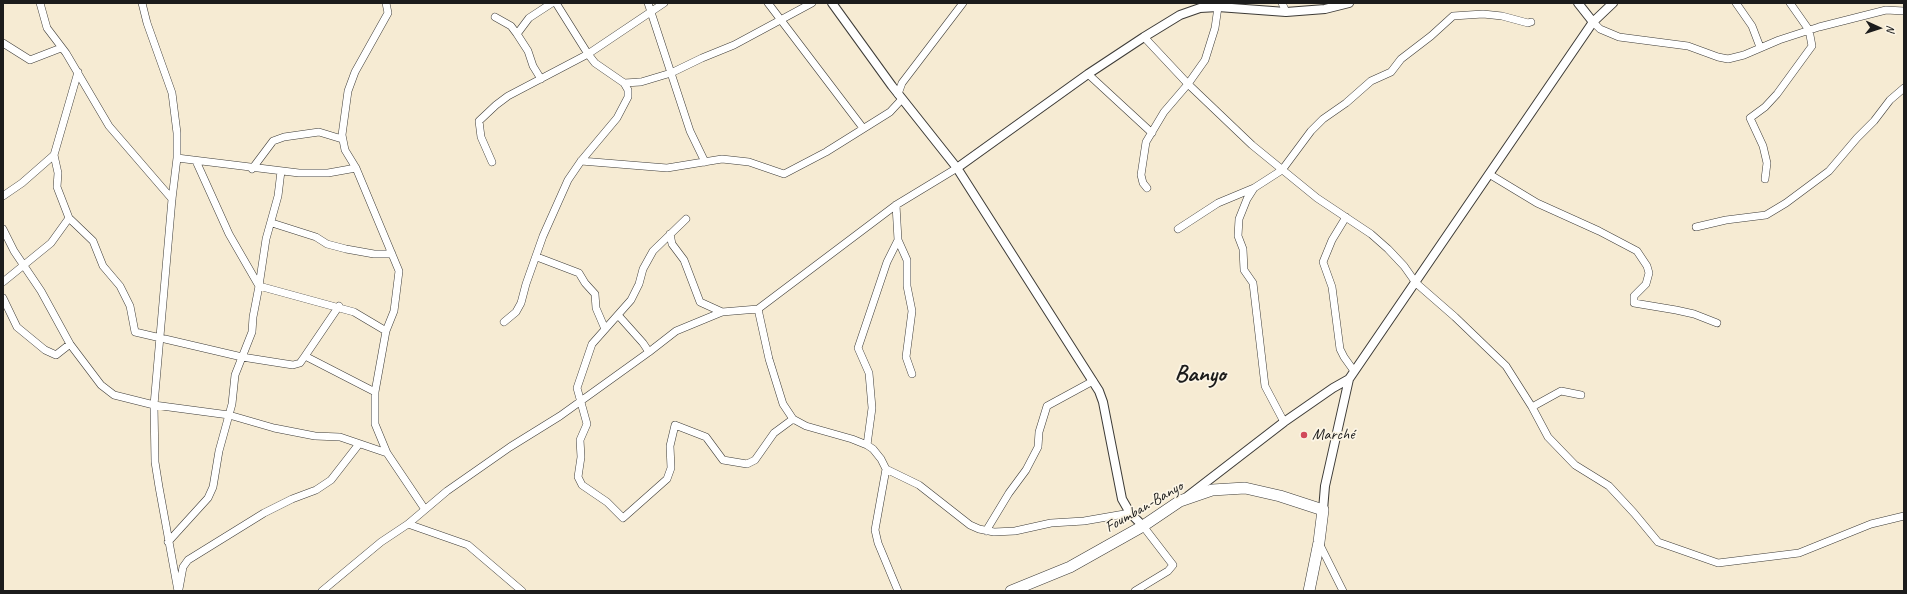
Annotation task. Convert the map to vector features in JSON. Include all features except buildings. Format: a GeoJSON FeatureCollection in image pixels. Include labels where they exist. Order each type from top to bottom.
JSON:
{"type":"FeatureCollection","features":[{"type":"Feature","properties":{"kind":"highway","name":"Foumban-Banyo"},"geometry":{"type":"LineString","coordinates":[[1012,591],[1070,567],[1143,526],[1180,502],[1212,490],[1245,488],[1280,496],[1323,510]]}},
{"type":"Feature","properties":{"kind":"highway"},"geometry":{"type":"LineString","coordinates":[[1309,591],[1319,542],[1323,510]]}},
{"type":"Feature","properties":{"kind":"street"},"geometry":{"type":"LineString","coordinates":[[40,3],[47,28],[78,72],[109,126],[172,199]]}},
{"type":"Feature","properties":{"kind":"street"},"geometry":{"type":"LineString","coordinates":[[142,3],[147,23],[172,93],[177,133],[177,158],[154,405],[156,462],[168,542],[178,591]]}},
{"type":"Feature","properties":{"kind":"street"},"geometry":{"type":"LineString","coordinates":[[386,3],[388,13],[355,72],[348,91],[342,139],[345,150],[356,168],[398,268],[399,277],[394,311],[386,331],[374,392],[375,424],[387,453],[424,508]]}},
{"type":"Feature","properties":{"kind":"street"},"geometry":{"type":"LineString","coordinates":[[518,34],[529,18],[552,3]]}},
{"type":"Feature","properties":{"kind":"street"},"geometry":{"type":"LineString","coordinates":[[504,322],[519,308],[543,236],[562,191],[571,174],[617,118],[628,101],[628,90],[624,83],[595,63],[556,3]]}},
{"type":"Feature","properties":{"kind":"street"},"geometry":{"type":"LineString","coordinates":[[648,3],[690,131],[705,162]]}},
{"type":"Feature","properties":{"kind":"street"},"geometry":{"type":"LineString","coordinates":[[492,162],[481,137],[479,121],[496,105],[508,96],[588,54],[664,3]]}},
{"type":"Feature","properties":{"kind":"street"},"geometry":{"type":"LineString","coordinates":[[768,3],[863,128]]}},
{"type":"Feature","properties":{"kind":"street"},"geometry":{"type":"LineString","coordinates":[[624,83],[642,82],[671,73],[734,45],[812,3]]}},
{"type":"Feature","properties":{"kind":"street"},"geometry":{"type":"LineString","coordinates":[[832,3],[867,54],[957,168],[1070,348],[1093,381],[1103,402],[1122,499],[1130,513],[1143,526],[1173,565],[1168,571],[1136,591]]}},
{"type":"Feature","properties":{"kind":"street"},"geometry":{"type":"LineString","coordinates":[[581,161],[667,168],[722,159],[748,162],[784,174],[826,152],[890,112],[900,96],[902,83],[963,3]]}},
{"type":"Feature","properties":{"kind":"street"},"geometry":{"type":"LineString","coordinates":[[1282,3],[1286,12]]}},
{"type":"Feature","properties":{"kind":"street"},"geometry":{"type":"LineString","coordinates":[[322,591],[381,542],[408,524],[424,508],[510,446],[580,402],[676,331],[722,312],[758,309],[896,205],[957,168],[1088,74],[1180,15],[1200,6],[1286,12],[1325,9],[1349,3]]}},
{"type":"Feature","properties":{"kind":"street"},"geometry":{"type":"LineString","coordinates":[[1578,3],[1600,29],[1618,37],[1688,46],[1728,59],[1744,55],[1760,47],[1809,30],[1886,10],[1904,11]]}},
{"type":"Feature","properties":{"kind":"street"},"geometry":{"type":"LineString","coordinates":[[1323,510],[1325,486],[1349,379],[1594,22],[1613,3]]}},
{"type":"Feature","properties":{"kind":"street"},"geometry":{"type":"LineString","coordinates":[[1736,3],[1752,26],[1760,47]]}},
{"type":"Feature","properties":{"kind":"street"},"geometry":{"type":"LineString","coordinates":[[1765,179],[1767,162],[1763,146],[1750,118],[1765,107],[1777,94],[1812,46],[1809,30],[1790,3]]}},
{"type":"Feature","properties":{"kind":"street"},"geometry":{"type":"LineString","coordinates":[[1148,188],[1142,180],[1141,168],[1144,150],[1152,133],[1175,97],[1188,84],[1206,56],[1215,28],[1218,7]]}},
{"type":"Feature","properties":{"kind":"street"},"geometry":{"type":"LineString","coordinates":[[1178,229],[1218,203],[1254,188],[1282,170],[1311,131],[1323,119],[1346,103],[1371,81],[1391,72],[1401,60],[1453,16],[1483,14],[1502,16],[1528,23],[1531,22]]}},
{"type":"Feature","properties":{"kind":"street"},"geometry":{"type":"LineString","coordinates":[[495,16],[511,26],[518,34],[528,51],[533,66],[541,79]]}},
{"type":"Feature","properties":{"kind":"street"},"geometry":{"type":"LineString","coordinates":[[1144,37],[1188,84],[1252,145],[1317,198],[1371,234],[1404,266],[1416,282],[1456,317],[1506,366],[1532,407],[1548,437],[1575,465],[1609,486],[1658,542],[1718,563],[1799,552],[1871,524],[1904,516]]}},
{"type":"Feature","properties":{"kind":"street"},"geometry":{"type":"LineString","coordinates":[[3,43],[30,60],[61,48]]}},
{"type":"Feature","properties":{"kind":"street"},"geometry":{"type":"LineString","coordinates":[[78,72],[54,155],[58,173],[57,187],[69,218],[93,241],[103,266],[120,286],[130,306],[135,332],[242,356],[293,365],[300,363],[339,306]]}},
{"type":"Feature","properties":{"kind":"street"},"geometry":{"type":"LineString","coordinates":[[1088,74],[1152,133]]}},
{"type":"Feature","properties":{"kind":"street"},"geometry":{"type":"LineString","coordinates":[[1696,227],[1726,220],[1766,214],[1786,203],[1829,171],[1857,138],[1874,121],[1890,100],[1904,88]]}},
{"type":"Feature","properties":{"kind":"street"},"geometry":{"type":"LineString","coordinates":[[252,169],[273,141],[284,137],[319,132],[342,139]]}},
{"type":"Feature","properties":{"kind":"street"},"geometry":{"type":"LineString","coordinates":[[3,196],[54,155]]}},
{"type":"Feature","properties":{"kind":"street"},"geometry":{"type":"LineString","coordinates":[[177,158],[252,169],[321,174],[356,168]]}},
{"type":"Feature","properties":{"kind":"street"},"geometry":{"type":"LineString","coordinates":[[196,160],[229,234],[260,286],[273,291],[339,306],[354,312],[386,331]]}},
{"type":"Feature","properties":{"kind":"street"},"geometry":{"type":"LineString","coordinates":[[168,542],[208,498],[213,487],[219,451],[229,415],[235,375],[252,332],[253,317],[260,286],[266,239],[272,223],[278,196],[281,171]]}},
{"type":"Feature","properties":{"kind":"street"},"geometry":{"type":"LineString","coordinates":[[1489,174],[1538,204],[1599,231],[1637,251],[1647,266],[1649,273],[1646,284],[1633,298],[1634,303],[1694,314],[1717,323]]}},
{"type":"Feature","properties":{"kind":"street"},"geometry":{"type":"LineString","coordinates":[[1254,188],[1247,199],[1239,219],[1238,236],[1243,249],[1244,270],[1254,283],[1265,386],[1284,422]]}},
{"type":"Feature","properties":{"kind":"street"},"geometry":{"type":"LineString","coordinates":[[896,205],[898,240],[907,260],[907,286],[912,311],[906,357],[912,374]]}},
{"type":"Feature","properties":{"kind":"street"},"geometry":{"type":"LineString","coordinates":[[1346,217],[1332,240],[1323,262],[1332,287],[1340,349],[1354,371]]}},
{"type":"Feature","properties":{"kind":"street"},"geometry":{"type":"LineString","coordinates":[[3,282],[51,243],[69,218]]}},
{"type":"Feature","properties":{"kind":"street"},"geometry":{"type":"LineString","coordinates":[[686,220],[653,251],[643,269],[639,284],[631,300],[592,344],[577,388],[587,424],[580,440],[581,457],[578,477],[582,485],[607,502],[623,518],[667,479],[671,468],[670,446],[675,425],[706,437],[723,460],[747,464],[755,460],[774,433],[793,419]]}},
{"type":"Feature","properties":{"kind":"street"},"geometry":{"type":"LineString","coordinates":[[272,223],[316,237],[327,244],[346,249],[374,254],[392,254]]}},
{"type":"Feature","properties":{"kind":"street"},"geometry":{"type":"LineString","coordinates":[[3,230],[24,266],[41,291],[70,344],[107,390],[114,395],[154,405],[229,415],[274,428],[315,436],[340,437],[387,453]]}},
{"type":"Feature","properties":{"kind":"street"},"geometry":{"type":"LineString","coordinates":[[670,234],[672,244],[684,260],[700,302],[722,312]]}},
{"type":"Feature","properties":{"kind":"street"},"geometry":{"type":"LineString","coordinates":[[866,445],[872,408],[869,373],[858,348],[887,262],[898,240]]}},
{"type":"Feature","properties":{"kind":"street"},"geometry":{"type":"LineString","coordinates":[[537,256],[579,273],[585,283],[595,294],[596,308],[605,329]]}},
{"type":"Feature","properties":{"kind":"street"},"geometry":{"type":"LineString","coordinates":[[3,298],[17,327],[45,350],[56,355],[70,344]]}},
{"type":"Feature","properties":{"kind":"street"},"geometry":{"type":"LineString","coordinates":[[758,309],[783,404],[793,419],[806,426],[852,439],[866,445],[873,449],[881,459],[886,469],[875,530],[878,543],[898,591]]}},
{"type":"Feature","properties":{"kind":"street"},"geometry":{"type":"LineString","coordinates":[[618,315],[649,352]]}},
{"type":"Feature","properties":{"kind":"street"},"geometry":{"type":"LineString","coordinates":[[305,356],[374,392]]}},
{"type":"Feature","properties":{"kind":"street"},"geometry":{"type":"LineString","coordinates":[[1180,502],[1284,422],[1333,388],[1349,379]]}},
{"type":"Feature","properties":{"kind":"street"},"geometry":{"type":"LineString","coordinates":[[986,531],[1009,493],[1026,470],[1038,447],[1039,432],[1047,406],[1093,381]]}},
{"type":"Feature","properties":{"kind":"street"},"geometry":{"type":"LineString","coordinates":[[1532,407],[1561,391],[1581,395]]}},
{"type":"Feature","properties":{"kind":"street"},"geometry":{"type":"LineString","coordinates":[[178,591],[183,567],[188,560],[264,513],[292,499],[316,490],[331,480],[360,444]]}},
{"type":"Feature","properties":{"kind":"street"},"geometry":{"type":"LineString","coordinates":[[886,469],[919,485],[960,518],[979,529],[986,531],[1016,531],[1051,523],[1130,513]]}},
{"type":"Feature","properties":{"kind":"street"},"geometry":{"type":"LineString","coordinates":[[408,524],[468,544],[522,591]]}},
{"type":"Feature","properties":{"kind":"street"},"geometry":{"type":"LineString","coordinates":[[1319,542],[1343,591]]}},
{"type":"Feature","properties":{"kind":"place","name":"Marché"},"geometry":{"type":"Point","coordinates":[1304,435]}},
{"type":"Feature","properties":{"kind":"district","name":"Banyo"},"geometry":{"type":"Point","coordinates":[1200,375]}}]}
